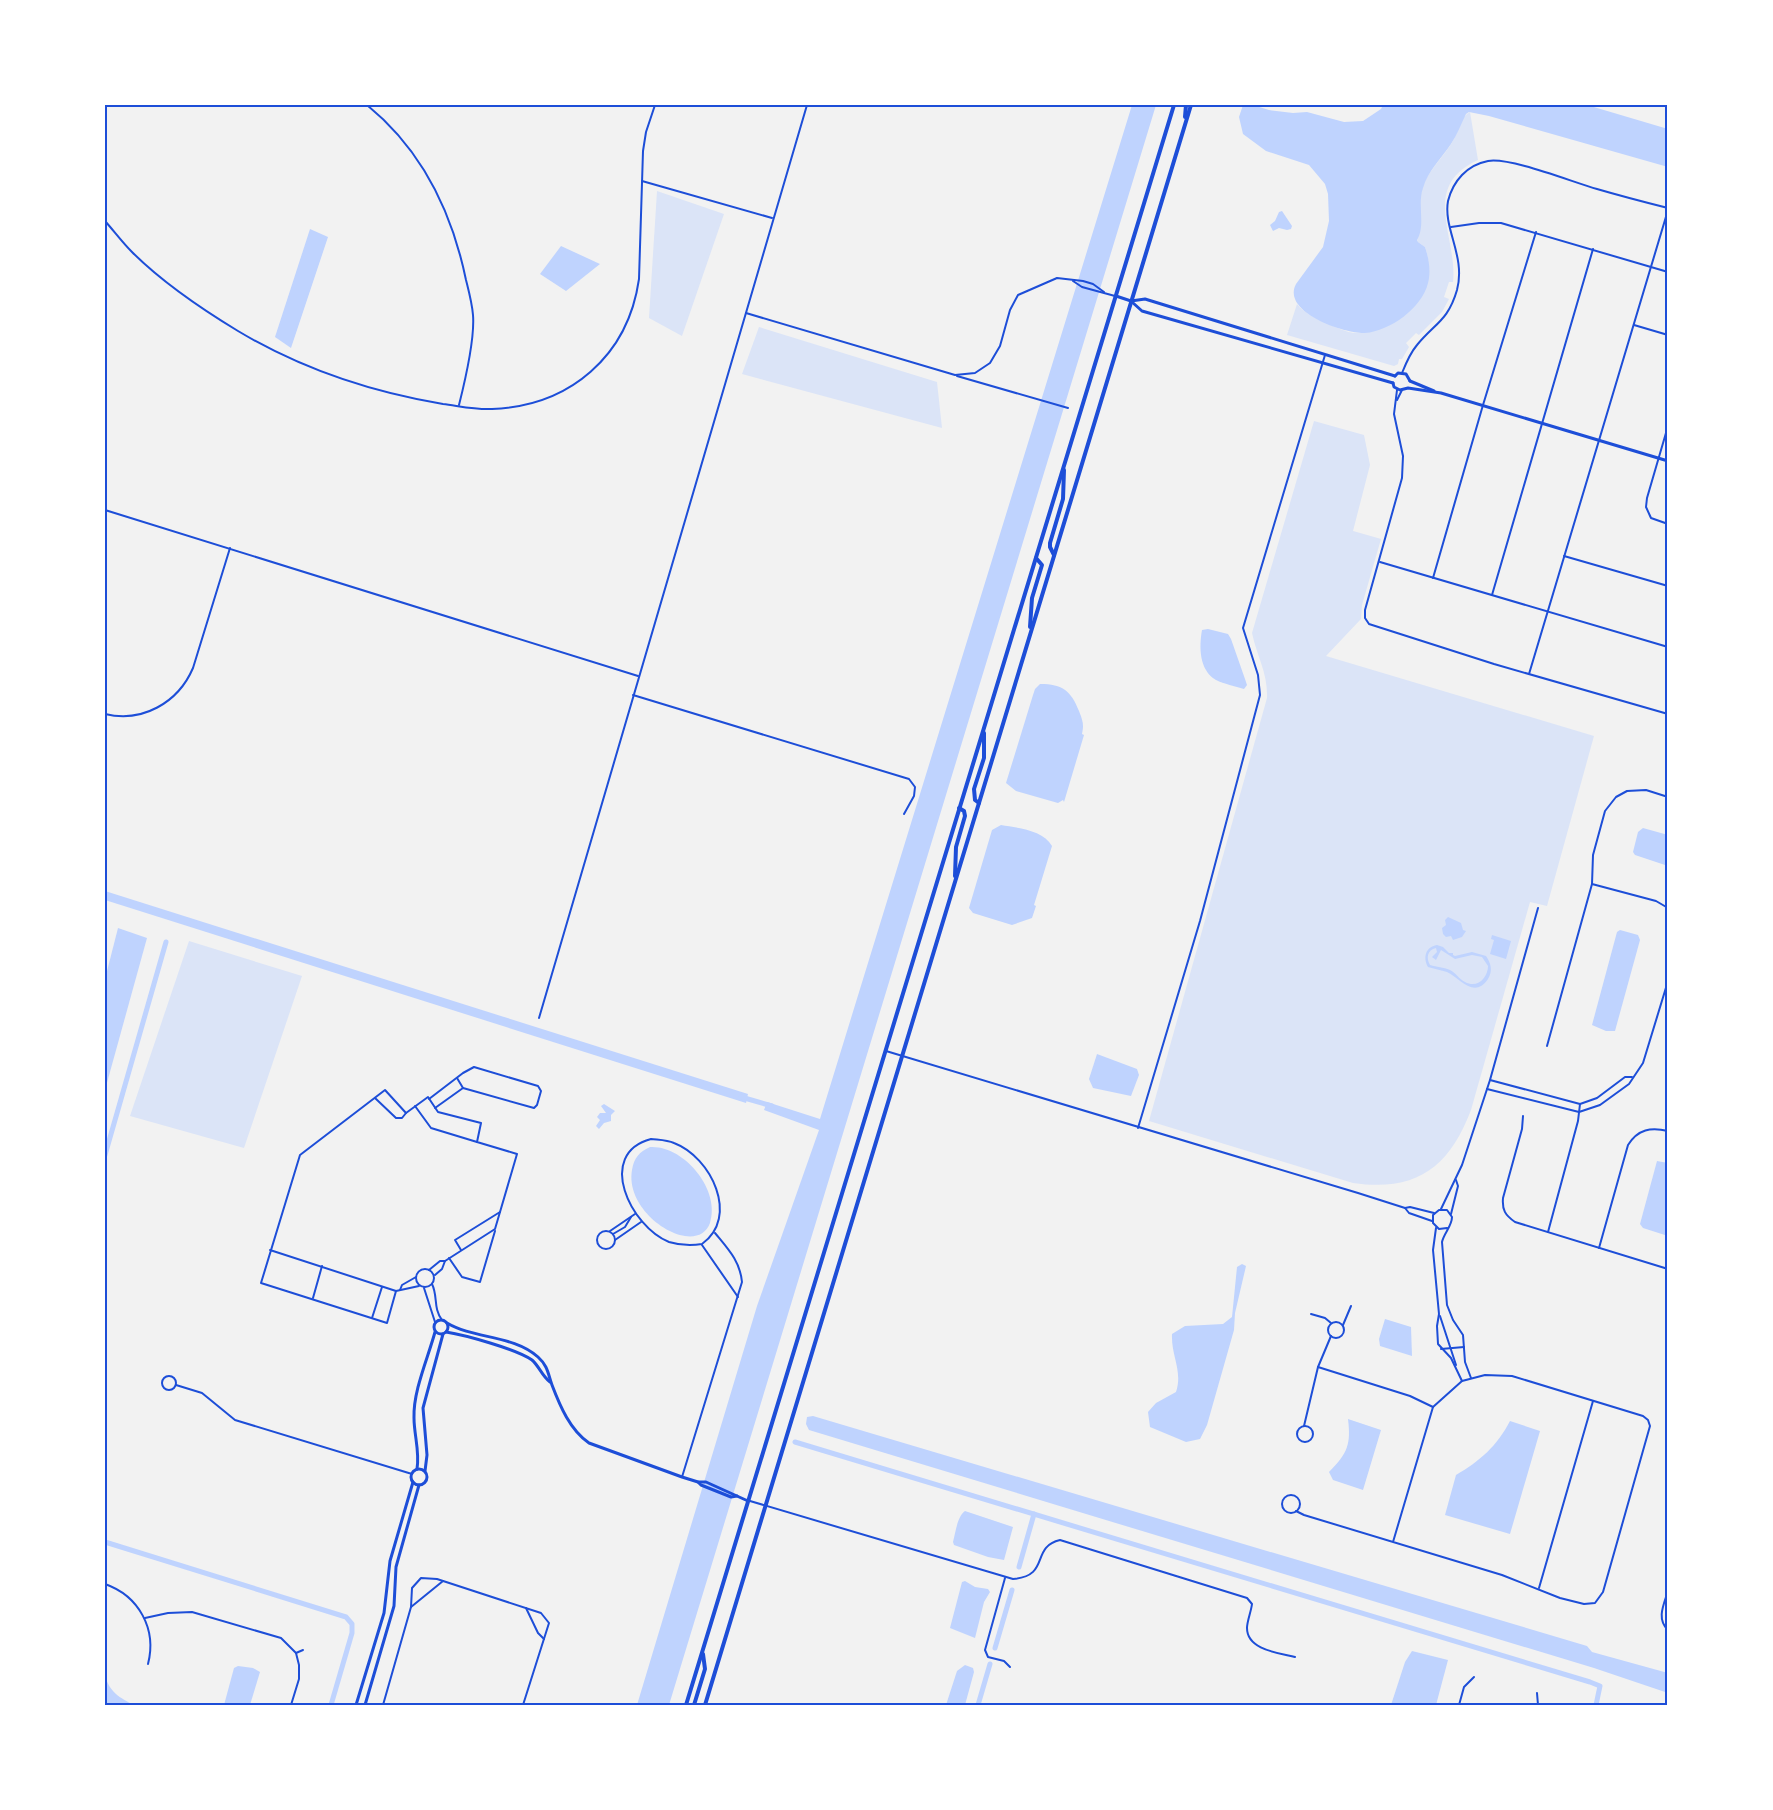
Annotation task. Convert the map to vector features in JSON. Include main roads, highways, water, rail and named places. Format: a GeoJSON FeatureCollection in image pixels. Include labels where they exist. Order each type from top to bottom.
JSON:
{"type":"FeatureCollection","features":[{"type":"Feature","properties":{"kind":"highway"},"geometry":{"type":"LineString","coordinates":[[686,1705],[1174,105]]}},
{"type":"Feature","properties":{"kind":"highway"},"geometry":{"type":"LineString","coordinates":[[1185,124],[1186,105]]}},
{"type":"Feature","properties":{"kind":"highway"},"geometry":{"type":"LineString","coordinates":[[705,1705],[1191,105]]}},
{"type":"Feature","properties":{"kind":"highway"},"geometry":{"type":"LineString","coordinates":[[1054,556],[1050,543],[1064,499],[1065,463]]}},
{"type":"Feature","properties":{"kind":"highway"},"geometry":{"type":"LineString","coordinates":[[1030,634],[1032,598],[1042,565],[1036,558]]}},
{"type":"Feature","properties":{"kind":"highway"},"geometry":{"type":"LineString","coordinates":[[979,803],[975,800],[974,789],[984,758],[984,726]]}},
{"type":"Feature","properties":{"kind":"highway"},"geometry":{"type":"LineString","coordinates":[[955,883],[956,848],[965,816],[964,810],[959,808]]}},
{"type":"Feature","properties":{"kind":"highway"},"geometry":{"type":"LineString","coordinates":[[694,1705],[705,1669],[703,1650]]}},
{"type":"Feature","properties":{"kind":"water"},"geometry":{"type":"Polygon","coordinates":[[[1132,105],[1156,105],[669,1705],[637,1705],[757,1306],[819,1130],[764,1110],[767,1102],[820,1119],[1132,105]]]}},
{"type":"Feature","properties":{"kind":"water"},"geometry":{"type":"Polygon","coordinates":[[[1243,105],[1293,113],[1307,112],[1344,122],[1363,121],[1381,109],[1383,105],[1587,105],[1668,129],[1668,167],[1469,112],[1451,144],[1428,176],[1421,194],[1421,228],[1417,240],[1425,247],[1428,260],[1429,279],[1425,292],[1404,317],[1394,323],[1375,331],[1355,332],[1343,330],[1317,319],[1298,304],[1294,294],[1296,284],[1323,247],[1329,221],[1328,194],[1325,184],[1309,165],[1266,151],[1243,134],[1239,117],[1243,105]]]}},
{"type":"Feature","properties":{"kind":"water"},"geometry":{"type":"Polygon","coordinates":[[[1282,211],[1292,226],[1291,229],[1279,228],[1273,231],[1270,225],[1282,211]]]}},
{"type":"Feature","properties":{"kind":"water"},"geometry":{"type":"Polygon","coordinates":[[[310,229],[328,237],[291,348],[275,337],[310,229]]]}},
{"type":"Feature","properties":{"kind":"water"},"geometry":{"type":"Polygon","coordinates":[[[561,246],[600,264],[566,291],[540,274],[561,246]]]}},
{"type":"Feature","properties":{"kind":"water"},"geometry":{"type":"Polygon","coordinates":[[[1208,629],[1228,634],[1231,639],[1247,685],[1244,689],[1216,680],[1206,670],[1201,658],[1201,644],[1202,630],[1208,629]]]}},
{"type":"Feature","properties":{"kind":"water"},"geometry":{"type":"Polygon","coordinates":[[[1040,684],[1055,685],[1065,690],[1073,698],[1082,720],[1082,734],[1084,735],[1064,802],[1063,800],[1058,803],[1016,791],[1006,783],[1035,689],[1040,684]]]}},
{"type":"Feature","properties":{"kind":"water"},"geometry":{"type":"Polygon","coordinates":[[[1001,825],[1036,833],[1043,836],[1052,846],[1032,918],[1012,925],[973,913],[969,908],[992,830],[1001,825]]]}},
{"type":"Feature","properties":{"kind":"water"},"geometry":{"type":"Polygon","coordinates":[[[1643,828],[1668,835],[1668,866],[1635,855],[1633,852],[1638,832],[1643,828]]]}},
{"type":"Feature","properties":{"kind":"water"},"geometry":{"type":"Polygon","coordinates":[[[105,891],[748,1094],[746,1103],[105,900],[105,891]]]}},
{"type":"Feature","properties":{"kind":"water"},"geometry":{"type":"Polygon","coordinates":[[[1448,917],[1461,923],[1463,930],[1466,931],[1462,937],[1453,940],[1451,936],[1446,937],[1443,934],[1442,928],[1446,925],[1445,920],[1448,917]]]}},
{"type":"Feature","properties":{"kind":"water"},"geometry":{"type":"Polygon","coordinates":[[[118,928],[147,938],[105,1090],[105,979],[118,928]]]}},
{"type":"Feature","properties":{"kind":"water"},"geometry":{"type":"Polygon","coordinates":[[[1620,930],[1638,935],[1640,940],[1615,1031],[1606,1031],[1592,1025],[1617,932],[1620,930]]]}},
{"type":"Feature","properties":{"kind":"water"},"geometry":{"type":"Polygon","coordinates":[[[1492,935],[1511,941],[1506,959],[1490,954],[1494,940],[1491,939],[1492,935]]]}},
{"type":"Feature","properties":{"kind":"water"},"geometry":{"type":"Polygon","coordinates":[[[1433,946],[1443,947],[1455,956],[1472,952],[1486,956],[1491,967],[1488,979],[1483,985],[1472,987],[1447,972],[1428,967],[1426,953],[1433,946]],[[1436,948],[1429,952],[1430,965],[1450,970],[1465,982],[1478,983],[1486,974],[1488,966],[1482,957],[1472,955],[1455,959],[1441,950],[1436,960],[1432,957],[1437,952],[1436,948]]]}},
{"type":"Feature","properties":{"kind":"water"},"geometry":{"type":"Polygon","coordinates":[[[1097,1054],[1137,1069],[1139,1075],[1131,1096],[1093,1088],[1089,1079],[1097,1054]]]}},
{"type":"Feature","properties":{"kind":"water"},"geometry":{"type":"Polygon","coordinates":[[[604,1104],[615,1111],[611,1115],[611,1121],[604,1123],[599,1129],[596,1126],[600,1120],[597,1117],[600,1113],[606,1113],[601,1106],[604,1104]]]}},
{"type":"Feature","properties":{"kind":"water"},"geometry":{"type":"Polygon","coordinates":[[[650,1147],[663,1148],[687,1161],[705,1184],[712,1210],[710,1223],[703,1233],[691,1236],[677,1234],[663,1227],[639,1203],[633,1187],[632,1170],[638,1156],[650,1147]]]}},
{"type":"Feature","properties":{"kind":"water"},"geometry":{"type":"Polygon","coordinates":[[[1657,1161],[1668,1163],[1668,1236],[1643,1228],[1640,1224],[1657,1161]]]}},
{"type":"Feature","properties":{"kind":"water"},"geometry":{"type":"Polygon","coordinates":[[[1242,1264],[1246,1266],[1235,1313],[1234,1330],[1207,1425],[1200,1439],[1186,1442],[1150,1427],[1148,1412],[1156,1403],[1176,1392],[1178,1384],[1172,1334],[1185,1326],[1223,1324],[1232,1317],[1237,1267],[1242,1264]]]}},
{"type":"Feature","properties":{"kind":"water"},"geometry":{"type":"Polygon","coordinates":[[[1385,1319],[1411,1327],[1412,1356],[1380,1346],[1379,1339],[1385,1319]]]}},
{"type":"Feature","properties":{"kind":"water"},"geometry":{"type":"Polygon","coordinates":[[[813,1416],[1587,1646],[1592,1652],[1668,1673],[1668,1693],[1594,1668],[809,1430],[806,1424],[807,1417],[813,1416]]]}},
{"type":"Feature","properties":{"kind":"water"},"geometry":{"type":"Polygon","coordinates":[[[1348,1419],[1381,1430],[1363,1490],[1333,1480],[1329,1472],[1347,1448],[1348,1419]]]}},
{"type":"Feature","properties":{"kind":"water"},"geometry":{"type":"Polygon","coordinates":[[[1510,1421],[1540,1431],[1510,1534],[1445,1515],[1456,1475],[1487,1452],[1510,1421]]]}},
{"type":"Feature","properties":{"kind":"water"},"geometry":{"type":"Polygon","coordinates":[[[965,1511],[1013,1527],[1004,1560],[954,1545],[957,1525],[965,1511]]]}},
{"type":"Feature","properties":{"kind":"water"},"geometry":{"type":"Polygon","coordinates":[[[965,1581],[975,1587],[988,1589],[990,1592],[984,1602],[975,1638],[950,1628],[962,1582],[965,1581]]]}},
{"type":"Feature","properties":{"kind":"water"},"geometry":{"type":"Polygon","coordinates":[[[1412,1651],[1448,1660],[1436,1705],[1391,1705],[1405,1662],[1412,1651]]]}},
{"type":"Feature","properties":{"kind":"water"},"geometry":{"type":"Polygon","coordinates":[[[965,1665],[973,1668],[974,1672],[965,1705],[946,1705],[957,1671],[965,1665]]]}},
{"type":"Feature","properties":{"kind":"water"},"geometry":{"type":"Polygon","coordinates":[[[238,1666],[253,1668],[260,1672],[250,1705],[224,1705],[234,1668],[238,1666]]]}},
{"type":"Feature","properties":{"kind":"water"},"geometry":{"type":"Polygon","coordinates":[[[105,1675],[109,1686],[116,1694],[134,1705],[105,1705],[105,1675]]]}},
{"type":"Feature","properties":{"kind":"waterway"},"geometry":{"type":"LineString","coordinates":[[105,1155],[166,942]]}},
{"type":"Feature","properties":{"kind":"waterway"},"geometry":{"type":"LineString","coordinates":[[741,1097],[772,1106]]}},
{"type":"Feature","properties":{"kind":"waterway"},"geometry":{"type":"LineString","coordinates":[[795,1442],[1590,1682],[1600,1686],[1596,1705]]}},
{"type":"Feature","properties":{"kind":"waterway"},"geometry":{"type":"LineString","coordinates":[[1019,1567],[1034,1514]]}},
{"type":"Feature","properties":{"kind":"waterway"},"geometry":{"type":"LineString","coordinates":[[105,1542],[346,1617],[352,1624],[352,1633],[331,1705]]}},
{"type":"Feature","properties":{"kind":"waterway"},"geometry":{"type":"LineString","coordinates":[[995,1648],[1012,1590]]}},
{"type":"Feature","properties":{"kind":"waterway"},"geometry":{"type":"LineString","coordinates":[[978,1705],[990,1664]]}}]}
